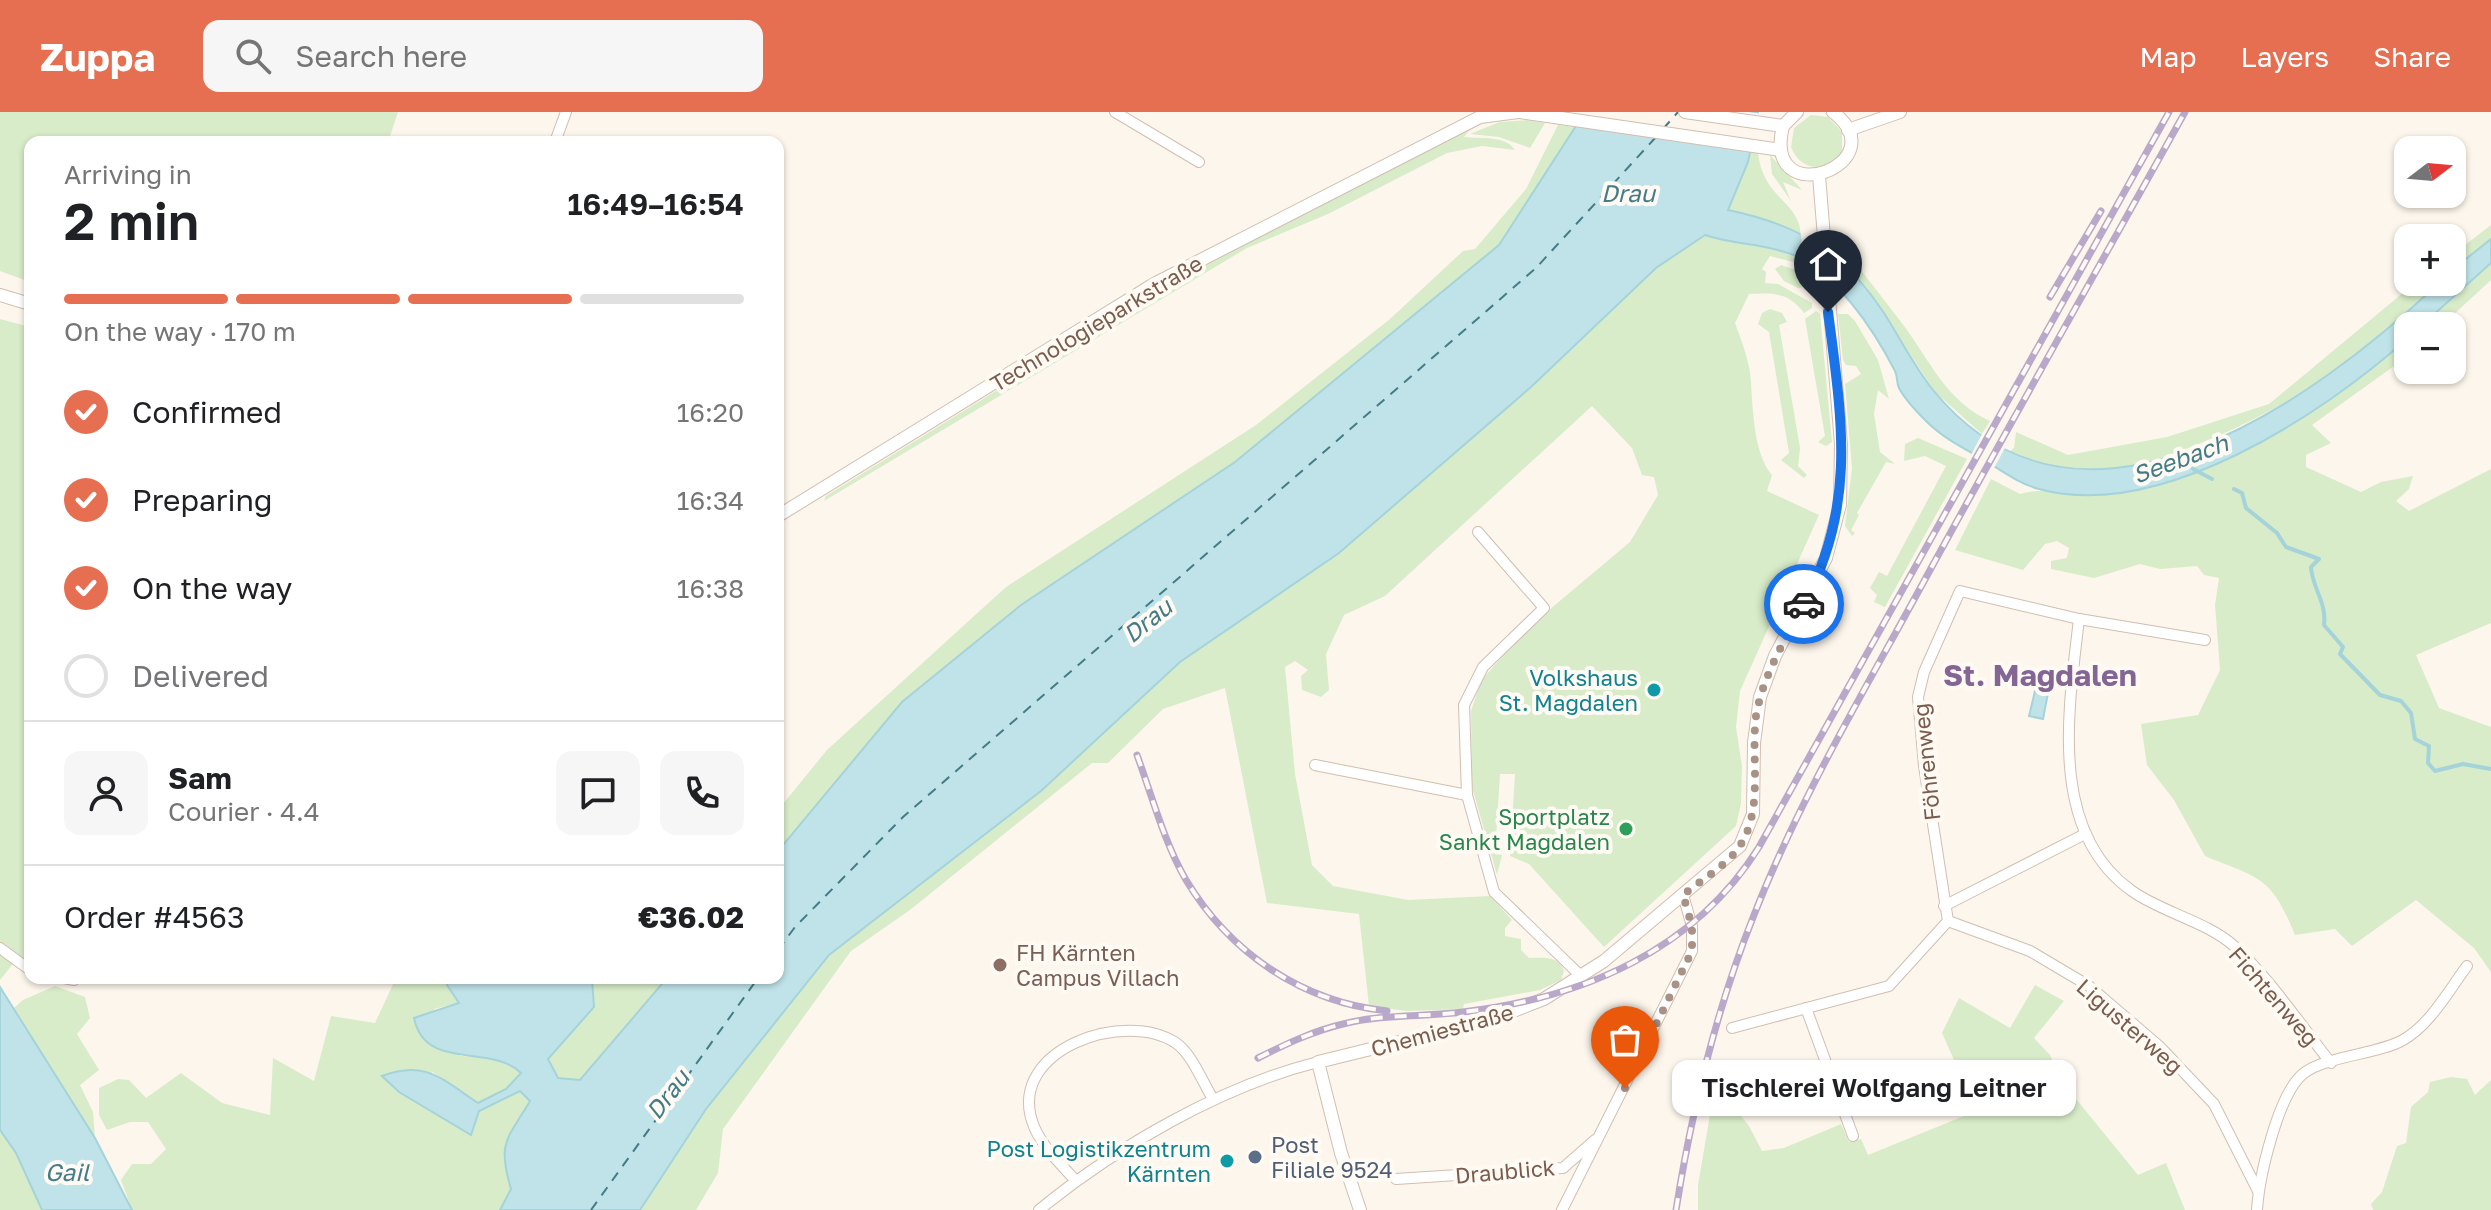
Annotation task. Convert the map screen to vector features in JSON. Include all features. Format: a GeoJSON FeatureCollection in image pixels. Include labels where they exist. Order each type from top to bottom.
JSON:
{"type":"FeatureCollection","features":[{"type":"Feature","properties":{"kind":"street"},"geometry":{"type":"LineString","coordinates":[[557,136],[566,112]]}},
{"type":"Feature","properties":{"kind":"street"},"geometry":{"type":"LineString","coordinates":[[1115,112],[1199,162]]}},
{"type":"Feature","properties":{"kind":"street","name":"Technologieparkstraße"},"geometry":{"type":"LineString","coordinates":[[1421,146],[1472,112]]}},
{"type":"Feature","properties":{"kind":"street"},"geometry":{"type":"LineString","coordinates":[[1685,112],[1780,125]]}},
{"type":"Feature","properties":{"kind":"street"},"geometry":{"type":"LineString","coordinates":[[1797,112],[1780,125],[1777,148],[1797,172],[1819,176],[1841,165],[1849,150],[1848,130],[1833,112]]}},
{"type":"Feature","properties":{"kind":"street"},"geometry":{"type":"LineString","coordinates":[[1848,130],[1900,112]]}},
{"type":"Feature","properties":{"kind":"street","name":"Technologieparkstraße"},"geometry":{"type":"LineString","coordinates":[[784,512],[1154,284],[1480,117],[1538,113],[1777,148]]}},
{"type":"Feature","properties":{"kind":"street","name":"Chemiestraße"},"geometry":{"type":"LineString","coordinates":[[1318,1062],[1493,1019],[1544,999],[1582,977],[1729,858],[1749,828],[1754,799],[1754,743],[1760,697],[1775,656],[1815,584],[1831,544],[1840,505],[1842,467],[1827,308],[1819,176]]}},
{"type":"Feature","properties":{"kind":"street"},"geometry":{"type":"LineString","coordinates":[[0,295],[24,302]]}},
{"type":"Feature","properties":{"kind":"street"},"geometry":{"type":"LineString","coordinates":[[1478,532],[1544,608],[1511,636],[1483,667],[1464,705],[1467,795],[1494,892],[1582,977]]}},
{"type":"Feature","properties":{"kind":"street","name":"Föhrenweg"},"geometry":{"type":"LineString","coordinates":[[1948,921],[1924,766],[1918,697],[1924,672],[1960,591],[2079,619],[2205,640]]}},
{"type":"Feature","properties":{"kind":"street","name":"Fichtenweg"},"geometry":{"type":"LineString","coordinates":[[2079,619],[2067,756],[2085,834],[2104,867],[2128,888],[2233,944],[2331,1063]]}},
{"type":"Feature","properties":{"kind":"street"},"geometry":{"type":"LineString","coordinates":[[1315,765],[1467,795]]}},
{"type":"Feature","properties":{"kind":"street"},"geometry":{"type":"LineString","coordinates":[[1944,906],[2085,834]]}},
{"type":"Feature","properties":{"kind":"street"},"geometry":{"type":"LineString","coordinates":[[1562,1210],[1692,951],[1692,926],[1683,895]]}},
{"type":"Feature","properties":{"kind":"street"},"geometry":{"type":"LineString","coordinates":[[1732,1028],[1889,986],[1948,921]]}},
{"type":"Feature","properties":{"kind":"street","name":"Ligusterweg"},"geometry":{"type":"LineString","coordinates":[[1948,921],[2030,951],[2089,986],[2159,1046],[2214,1104],[2258,1191]]}},
{"type":"Feature","properties":{"kind":"street"},"geometry":{"type":"LineString","coordinates":[[0,948],[24,966]]}},
{"type":"Feature","properties":{"kind":"street"},"geometry":{"type":"LineString","coordinates":[[2257,1210],[2258,1191],[2273,1131],[2286,1101],[2304,1073],[2403,1040],[2443,1002],[2467,966]]}},
{"type":"Feature","properties":{"kind":"street"},"geometry":{"type":"LineString","coordinates":[[1806,1008],[1853,1136]]}},
{"type":"Feature","properties":{"kind":"street"},"geometry":{"type":"LineString","coordinates":[[1075,1180],[1037,1135],[1030,1114],[1033,1078],[1056,1054],[1083,1040],[1111,1034],[1131,1031],[1156,1035],[1182,1049],[1213,1099]]}},
{"type":"Feature","properties":{"kind":"street"},"geometry":{"type":"LineString","coordinates":[[1039,1210],[1075,1180],[1213,1099],[1318,1062],[1341,1153],[1360,1210]]}},
{"type":"Feature","properties":{"kind":"street","name":"Draublick"},"geometry":{"type":"LineString","coordinates":[[1396,1179],[1563,1168],[1602,1134]]}},
{"type":"Feature","properties":{"kind":"green space"},"geometry":{"type":"Polygon","coordinates":[[[0,112],[398,112],[390,136],[24,136],[24,280],[0,271],[0,112]]]}},
{"type":"Feature","properties":{"kind":"green space"},"geometry":{"type":"Polygon","coordinates":[[[1811,115],[1828,117],[1842,132],[1842,151],[1823,166],[1815,167],[1801,162],[1791,147],[1794,128],[1811,115]]]}},
{"type":"Feature","properties":{"kind":"green space"},"geometry":{"type":"Polygon","coordinates":[[[1503,116],[1523,118],[1482,124],[1464,137],[1499,140],[1515,150],[1482,146],[1447,153],[1328,214],[1247,248],[824,501],[826,496],[1188,272],[1341,196],[1457,133],[1503,116]]]}},
{"type":"Feature","properties":{"kind":"green space"},"geometry":{"type":"Polygon","coordinates":[[[1528,120],[1545,123],[1530,148],[1499,137],[1470,134],[1500,122],[1528,120]]]}},
{"type":"Feature","properties":{"kind":"green space"},"geometry":{"type":"Polygon","coordinates":[[[1558,125],[1576,127],[1499,245],[1235,462],[1021,605],[902,702],[784,844],[784,803],[827,750],[1006,587],[1256,425],[1390,319],[1463,251],[1475,249],[1526,189],[1558,125]]]}},
{"type":"Feature","properties":{"kind":"green space"},"geometry":{"type":"Polygon","coordinates":[[[1750,151],[1758,152],[1766,180],[1793,213],[1801,233],[1727,210],[1750,151]]]}},
{"type":"Feature","properties":{"kind":"green space"},"geometry":{"type":"Polygon","coordinates":[[[1770,155],[1802,190],[1783,182],[1791,201],[1772,174],[1770,155]]]}},
{"type":"Feature","properties":{"kind":"green space"},"geometry":{"type":"Polygon","coordinates":[[[2491,225],[2491,239],[2466,259],[2466,244],[2491,225]]]}},
{"type":"Feature","properties":{"kind":"green space"},"geometry":{"type":"Polygon","coordinates":[[[1831,231],[1951,392],[1975,413],[1990,421],[1982,434],[1935,392],[1866,287],[1832,253],[1831,231]]]}},
{"type":"Feature","properties":{"kind":"green space"},"geometry":{"type":"Polygon","coordinates":[[[1705,235],[1776,249],[1804,262],[1804,265],[1770,256],[1762,269],[1766,272],[1765,283],[1778,284],[1812,303],[1812,308],[1804,313],[1786,297],[1749,294],[1735,323],[1750,372],[1757,440],[1765,465],[1772,475],[1767,491],[1819,515],[1740,691],[1736,727],[1742,766],[1741,803],[1736,826],[1604,947],[1529,864],[1510,856],[1515,774],[1500,774],[1495,854],[1502,855],[1497,875],[1472,787],[1471,711],[1481,681],[1524,631],[1630,542],[1658,495],[1654,477],[1642,475],[1632,448],[1592,406],[1385,596],[1344,615],[1326,654],[1329,690],[1321,697],[1302,690],[1301,676],[1308,670],[1295,661],[1285,667],[1295,774],[1312,865],[1333,886],[1408,900],[1490,896],[1512,920],[1505,928],[1505,936],[1521,939],[1521,950],[1529,958],[1550,958],[1558,962],[1564,971],[1561,980],[1540,990],[1464,1004],[1463,1009],[1407,1011],[1369,1006],[1359,914],[1267,903],[1225,688],[1163,709],[1108,763],[1092,763],[910,910],[851,951],[723,1129],[718,1173],[696,1210],[640,1210],[706,1109],[829,955],[1041,791],[1180,662],[1339,553],[1531,387],[1656,268],[1705,235]]]}},
{"type":"Feature","properties":{"kind":"green space"},"geometry":{"type":"Polygon","coordinates":[[[2491,263],[2491,280],[2456,312],[2437,312],[2454,296],[2466,296],[2466,286],[2491,263]]]}},
{"type":"Feature","properties":{"kind":"green space"},"geometry":{"type":"Polygon","coordinates":[[[1781,265],[1805,273],[1804,287],[1798,288],[1784,281],[1775,269],[1781,265]]]}},
{"type":"Feature","properties":{"kind":"green space"},"geometry":{"type":"Polygon","coordinates":[[[2399,296],[2425,296],[2407,312],[2394,312],[2394,323],[2352,358],[2290,399],[2223,434],[2149,463],[2110,471],[2084,471],[2034,461],[2009,452],[2014,448],[2016,432],[2068,455],[2167,437],[2269,404],[2399,296]]]}},
{"type":"Feature","properties":{"kind":"green space"},"geometry":{"type":"Polygon","coordinates":[[[1770,309],[1782,313],[1787,322],[1779,325],[1800,448],[1798,466],[1807,475],[1804,478],[1781,460],[1789,453],[1769,332],[1758,324],[1762,313],[1770,309]]]}},
{"type":"Feature","properties":{"kind":"green space"},"geometry":{"type":"Polygon","coordinates":[[[1816,311],[1820,314],[1832,442],[1826,446],[1818,442],[1825,436],[1805,319],[1816,311]]]}},
{"type":"Feature","properties":{"kind":"green space"},"geometry":{"type":"Polygon","coordinates":[[[1838,314],[1848,314],[1855,321],[1878,360],[1889,399],[1878,390],[1874,414],[1880,452],[1895,464],[1886,462],[1857,513],[1852,536],[1845,526],[1852,468],[1845,384],[1861,374],[1856,366],[1846,365],[1843,360],[1838,314]]]}},
{"type":"Feature","properties":{"kind":"green space"},"geometry":{"type":"Polygon","coordinates":[[[0,319],[24,325],[24,962],[16,960],[0,980],[0,319]]]}},
{"type":"Feature","properties":{"kind":"green space"},"geometry":{"type":"Polygon","coordinates":[[[2394,350],[2394,366],[2312,425],[2331,443],[2306,455],[2306,467],[2361,492],[2381,482],[2413,476],[2409,489],[2396,501],[2409,511],[2491,469],[2491,623],[2416,655],[2439,708],[2491,727],[2491,972],[2474,948],[2416,900],[2352,946],[2335,929],[2295,935],[2279,901],[2262,882],[2205,856],[2174,800],[2147,765],[2141,724],[2198,715],[2220,670],[2215,605],[2219,578],[2204,575],[2197,566],[2160,569],[2140,564],[2094,578],[2051,569],[2051,561],[2067,558],[2069,548],[2057,541],[2045,544],[2023,570],[1955,550],[1991,479],[2020,494],[2045,491],[2111,493],[2162,484],[2200,471],[2276,434],[2347,388],[2394,350]]]}},
{"type":"Feature","properties":{"kind":"green space"},"geometry":{"type":"Polygon","coordinates":[[[1918,438],[1967,459],[1885,607],[1874,602],[1877,595],[1870,588],[1879,572],[1887,576],[1946,466],[1925,456],[1904,461],[1905,444],[1918,438]]]}},
{"type":"Feature","properties":{"kind":"green space"},"geometry":{"type":"Polygon","coordinates":[[[393,984],[447,984],[459,1003],[434,1009],[460,1056],[500,1061],[522,1073],[506,1089],[478,1103],[431,1071],[470,1135],[478,1111],[520,1091],[531,1101],[506,1142],[505,1162],[511,1189],[500,1210],[132,1210],[121,1180],[132,1164],[151,1164],[166,1149],[148,1122],[130,1122],[107,1130],[99,1115],[99,1088],[118,1079],[129,1080],[146,1098],[181,1073],[222,1103],[270,1115],[273,1058],[314,1081],[331,1016],[375,1023],[393,984]]]}},
{"type":"Feature","properties":{"kind":"green space"},"geometry":{"type":"Polygon","coordinates":[[[590,984],[662,984],[581,1080],[558,1078],[548,1059],[594,1007],[590,984]]]}},
{"type":"Feature","properties":{"kind":"green space"},"geometry":{"type":"Polygon","coordinates":[[[2035,985],[2064,1001],[2034,1038],[2050,1055],[2063,1083],[2138,1175],[2166,1163],[2185,1210],[1698,1210],[1698,1185],[1711,1109],[1729,1101],[1749,1126],[1762,1151],[1784,1148],[1841,1124],[1849,1142],[1861,1139],[1868,1155],[1969,1114],[1955,1086],[1963,1080],[1942,1033],[1959,998],[2010,1028],[2035,985]]]}},
{"type":"Feature","properties":{"kind":"green space"},"geometry":{"type":"Polygon","coordinates":[[[55,986],[85,997],[90,1018],[77,1034],[99,1070],[80,1085],[93,1112],[95,1138],[14,1008],[23,1000],[55,986]]]}},
{"type":"Feature","properties":{"kind":"green space"},"geometry":{"type":"Polygon","coordinates":[[[2451,1077],[2467,1079],[2475,1095],[2491,1080],[2491,1210],[2373,1210],[2371,1204],[2382,1192],[2397,1146],[2406,1143],[2411,1107],[2428,1092],[2430,1082],[2451,1077]]]}},
{"type":"Feature","properties":{"kind":"green space"},"geometry":{"type":"Polygon","coordinates":[[[0,1130],[16,1153],[42,1210],[0,1210],[0,1130]]]}},
{"type":"Feature","properties":{"kind":"water","name":"Drau"},"geometry":{"type":"Polygon","coordinates":[[[1585,112],[1758,112],[1748,162],[1728,210],[1754,216],[1798,233],[1836,257],[1868,291],[1933,390],[1992,442],[2057,466],[2125,467],[2195,448],[2263,416],[2328,375],[2394,323],[2394,350],[2331,399],[2237,455],[2186,476],[2136,490],[2086,495],[2024,484],[1932,427],[1911,406],[1898,386],[1896,373],[1886,355],[1853,305],[1825,275],[1809,264],[1782,251],[1705,235],[1656,268],[1531,387],[1339,553],[1180,662],[1041,791],[829,955],[706,1109],[640,1210],[500,1210],[511,1189],[505,1161],[507,1142],[530,1101],[520,1091],[479,1111],[471,1135],[399,1092],[382,1076],[410,1070],[433,1074],[478,1103],[506,1089],[521,1073],[493,1059],[445,1051],[431,1045],[421,1035],[414,1018],[459,1003],[447,984],[592,984],[594,1007],[548,1059],[558,1078],[580,1080],[662,984],[784,984],[784,844],[902,702],[1021,605],[1235,462],[1499,245],[1585,112]]]}},
{"type":"Feature","properties":{"kind":"water","name":"Drau"},"geometry":{"type":"Polygon","coordinates":[[[2491,239],[2491,263],[2466,286],[2466,259],[2491,239]]]}},
{"type":"Feature","properties":{"kind":"water","name":"Drau"},"geometry":{"type":"Polygon","coordinates":[[[2424,296],[2454,296],[2437,312],[2406,312],[2424,296]]]}},
{"type":"Feature","properties":{"kind":"water"},"geometry":{"type":"Polygon","coordinates":[[[2035,691],[2048,693],[2043,719],[2029,716],[2035,691]]]}},
{"type":"Feature","properties":{"kind":"water","name":"Gail"},"geometry":{"type":"Polygon","coordinates":[[[0,987],[95,1138],[132,1210],[42,1210],[16,1153],[0,1130],[0,987]]]}},
{"type":"Feature","properties":{"kind":"pier"},"geometry":{"type":"Polygon","coordinates":[[[1580,112],[1762,114],[1754,151],[1572,126],[1580,112]]]}},
{"type":"Feature","properties":{"kind":"pier"},"geometry":{"type":"Polygon","coordinates":[[[1800,228],[1806,230],[1811,273],[1805,268],[1800,228]]]}},
{"type":"Feature","properties":{"kind":"pier"},"geometry":{"type":"Polygon","coordinates":[[[1812,232],[1832,248],[1836,293],[1816,277],[1812,232]]]}},
{"type":"Feature","properties":{"kind":"pier"},"geometry":{"type":"Polygon","coordinates":[[[1983,432],[2006,446],[1993,470],[1970,457],[1983,432]]]}},
{"type":"Feature","properties":{"kind":"waterway","name":"Seebach"},"geometry":{"type":"LineString","coordinates":[[2193,469],[2212,479]]}},
{"type":"Feature","properties":{"kind":"waterway"},"geometry":{"type":"LineString","coordinates":[[2234,489],[2242,493],[2246,508],[2277,533],[2286,547],[2319,559],[2311,567],[2323,609],[2324,625],[2343,647],[2340,654],[2380,695],[2401,701],[2411,713],[2415,739],[2429,746],[2428,763],[2435,771],[2463,764],[2491,769]]}},
{"type":"Feature","properties":{"kind":"ferry route"},"geometry":{"type":"LineString","coordinates":[[1663,129],[1678,112]]}},
{"type":"Feature","properties":{"kind":"ferry route"},"geometry":{"type":"LineString","coordinates":[[784,942],[903,817],[1536,268],[1656,137]]}},
{"type":"Feature","properties":{"kind":"ferry route"},"geometry":{"type":"LineString","coordinates":[[591,1210],[754,984]]}},
{"type":"Feature","properties":{"kind":"railway"},"geometry":{"type":"LineString","coordinates":[[1258,1058],[1310,1034],[1343,1024],[1448,1014],[1550,995],[1592,981],[1631,963],[1668,941],[1702,915],[1732,883],[1759,847],[2169,112]]}},
{"type":"Feature","properties":{"kind":"railway"},"geometry":{"type":"LineString","coordinates":[[1676,1210],[1698,1097],[1717,1023],[1740,951],[1773,870],[1859,699],[2185,112]]}},
{"type":"Feature","properties":{"kind":"railway"},"geometry":{"type":"LineString","coordinates":[[2050,297],[2101,211]]}},
{"type":"Feature","properties":{"kind":"railway"},"geometry":{"type":"LineString","coordinates":[[1137,755],[1178,865],[1204,906],[1224,930],[1271,970],[1298,985],[1356,1006],[1387,1011]]}},
{"type":"Feature","properties":{"kind":"way so far"},"geometry":{"type":"LineString","coordinates":[[1625,1088],[1692,951],[1692,926],[1683,895],[1729,858],[1740,846],[1749,828],[1753,814],[1754,743],[1760,697],[1775,656],[1804,604]]}},
{"type":"Feature","properties":{"kind":"place","name":"Volkshaus St. Magdalen"},"geometry":{"type":"Point","coordinates":[1654,690]}},
{"type":"Feature","properties":{"kind":"place","name":"Sportplatz Sankt Magdalen"},"geometry":{"type":"Point","coordinates":[1626,829]}},
{"type":"Feature","properties":{"kind":"place","name":"FH Kärnten Campus Villach"},"geometry":{"type":"Point","coordinates":[1000,965]}},
{"type":"Feature","properties":{"kind":"place","name":"Tischlerei Wolfgang Leitner"},"geometry":{"type":"Point","coordinates":[1625,1088]}},
{"type":"Feature","properties":{"kind":"place","name":"Post Filiale 9524"},"geometry":{"type":"Point","coordinates":[1255,1157]}},
{"type":"Feature","properties":{"kind":"place","name":"Post Logistikzentrum Kärnten"},"geometry":{"type":"Point","coordinates":[1227,1161]}},
{"type":"Feature","properties":{"kind":"district","name":"St. Magdalen"},"geometry":{"type":"Point","coordinates":[2040,675]}},
{"type":"Feature","properties":{"kind":"route"},"geometry":{"type":"LineString","coordinates":[[1804,604],[1826,558],[1840,505],[1841,444],[1828,312]]}}]}
